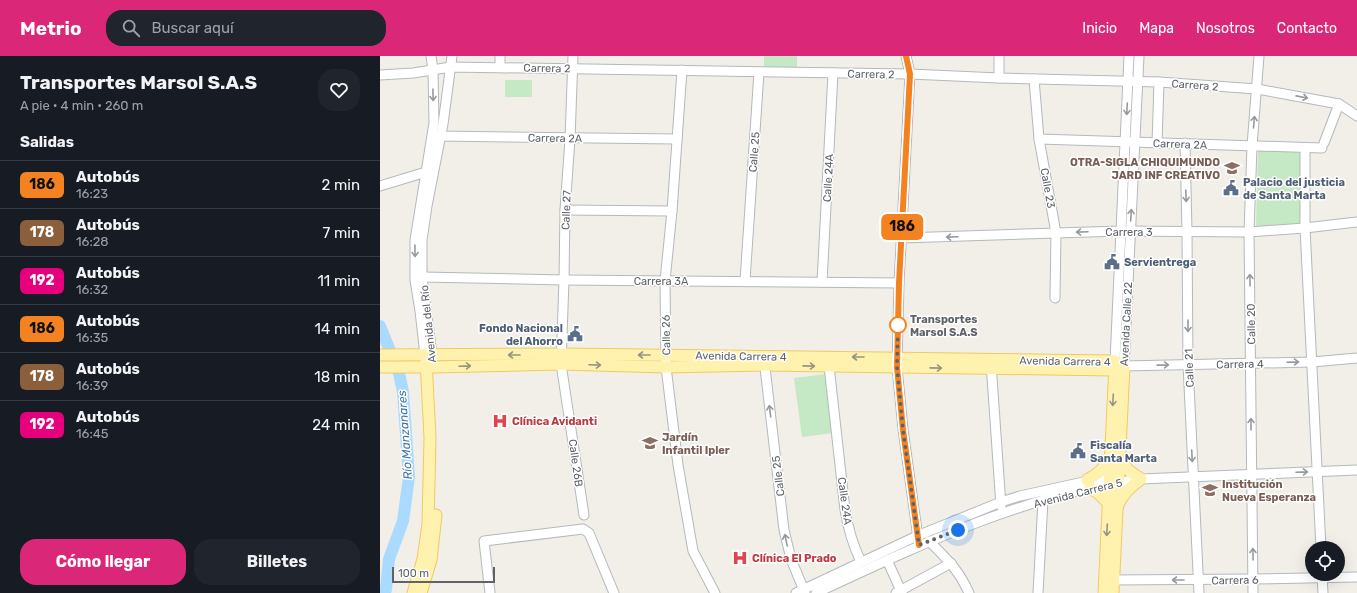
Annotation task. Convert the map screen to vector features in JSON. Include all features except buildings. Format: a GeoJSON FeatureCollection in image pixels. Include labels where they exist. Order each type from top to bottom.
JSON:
{"type":"FeatureCollection","features":[{"type":"Feature","properties":{"kind":"main road","name":"Avenida Carrera 4"},"geometry":{"type":"LineString","coordinates":[[380,355],[667,361],[897,362],[1118,366]]}},
{"type":"Feature","properties":{"kind":"main road","name":"Avenida del Río"},"geometry":{"type":"LineString","coordinates":[[421,593],[431,560],[436,516],[436,438],[429,355]]}},
{"type":"Feature","properties":{"kind":"main road","name":"Avenida Carrera 4"},"geometry":{"type":"LineString","coordinates":[[380,367],[430,367],[561,359]]}},
{"type":"Feature","properties":{"kind":"main road","name":"Avenida Carrera 4"},"geometry":{"type":"LineString","coordinates":[[764,361],[829,366],[897,362]]}},
{"type":"Feature","properties":{"kind":"main road","name":"Avenida Calle 22"},"geometry":{"type":"LineString","coordinates":[[1113,593],[1113,505],[1118,366]]}},
{"type":"Feature","properties":{"kind":"main road","name":"Avenida del Río"},"geometry":{"type":"LineString","coordinates":[[413,593],[423,559],[428,524],[430,367]]}},
{"type":"Feature","properties":{"kind":"main road"},"geometry":{"type":"LineString","coordinates":[[1115,455],[1128,470],[1141,479],[1126,491],[1113,505],[1088,484],[1115,455]]}},
{"type":"Feature","properties":{"kind":"main road","name":"Avenida Calle 22"},"geometry":{"type":"LineString","coordinates":[[1104,593],[1113,505]]}},
{"type":"Feature","properties":{"kind":"street","name":"Avenida del Río"},"geometry":{"type":"LineString","coordinates":[[429,355],[415,280],[414,240],[426,172],[437,136],[434,123],[433,70],[431,56]]}},
{"type":"Feature","properties":{"kind":"street","name":"Avenida del Río"},"geometry":{"type":"LineString","coordinates":[[429,355],[422,277],[422,240],[437,136],[452,56]]}},
{"type":"Feature","properties":{"kind":"street"},"geometry":{"type":"LineString","coordinates":[[500,56],[500,67]]}},
{"type":"Feature","properties":{"kind":"street","name":"Calle 27"},"geometry":{"type":"LineString","coordinates":[[561,359],[565,210],[570,139],[573,56]]}},
{"type":"Feature","properties":{"kind":"street"},"geometry":{"type":"LineString","coordinates":[[906,56],[910,74],[899,283],[897,362],[903,430],[919,545]]}},
{"type":"Feature","properties":{"kind":"street"},"geometry":{"type":"LineString","coordinates":[[999,56],[1000,78]]}},
{"type":"Feature","properties":{"kind":"street","name":"Avenida Calle 22"},"geometry":{"type":"LineString","coordinates":[[1118,366],[1130,142],[1128,81],[1129,56]]}},
{"type":"Feature","properties":{"kind":"street","name":"Avenida Calle 22"},"geometry":{"type":"LineString","coordinates":[[1130,142],[1138,81],[1139,56]]}},
{"type":"Feature","properties":{"kind":"street","name":"Calle 20"},"geometry":{"type":"LineString","coordinates":[[1253,593],[1249,232],[1252,146],[1259,56]]}},
{"type":"Feature","properties":{"kind":"street","name":"Carrera 2"},"geometry":{"type":"LineString","coordinates":[[380,76],[451,67],[500,67],[910,74],[1000,78],[1138,81],[1257,88],[1338,104],[1357,116]]}},
{"type":"Feature","properties":{"kind":"street","name":"Calle 26"},"geometry":{"type":"LineString","coordinates":[[682,70],[672,211],[665,281],[667,361],[678,465],[693,551],[715,593]]}},
{"type":"Feature","properties":{"kind":"street","name":"Calle 25"},"geometry":{"type":"LineString","coordinates":[[745,281],[759,72]]}},
{"type":"Feature","properties":{"kind":"street","name":"Calle 24A"},"geometry":{"type":"LineString","coordinates":[[822,282],[834,73]]}},
{"type":"Feature","properties":{"kind":"street","name":"Calle 23"},"geometry":{"type":"LineString","coordinates":[[1034,79],[1039,139],[1056,233],[1055,298]]}},
{"type":"Feature","properties":{"kind":"street"},"geometry":{"type":"LineString","coordinates":[[1157,143],[1159,82]]}},
{"type":"Feature","properties":{"kind":"street","name":"Carrera 2A"},"geometry":{"type":"LineString","coordinates":[[1039,139],[1305,148],[1323,146],[1338,104]]}},
{"type":"Feature","properties":{"kind":"street","name":"Carrera 2A"},"geometry":{"type":"LineString","coordinates":[[437,136],[570,139],[677,139]]}},
{"type":"Feature","properties":{"kind":"street","name":"Calle 21"},"geometry":{"type":"LineString","coordinates":[[1185,144],[1188,232],[1188,364],[1199,593]]}},
{"type":"Feature","properties":{"kind":"street"},"geometry":{"type":"LineString","coordinates":[[1305,148],[1306,228],[1321,541]]}},
{"type":"Feature","properties":{"kind":"street"},"geometry":{"type":"LineString","coordinates":[[380,186],[426,172]]}},
{"type":"Feature","properties":{"kind":"street"},"geometry":{"type":"LineString","coordinates":[[565,210],[672,211]]}},
{"type":"Feature","properties":{"kind":"street","name":"Carrera 3"},"geometry":{"type":"LineString","coordinates":[[902,238],[1126,231],[1249,232],[1306,228],[1357,222]]}},
{"type":"Feature","properties":{"kind":"street","name":"Carrera 3A"},"geometry":{"type":"LineString","coordinates":[[422,277],[564,280],[899,283]]}},
{"type":"Feature","properties":{"kind":"street","name":"Carrera 4"},"geometry":{"type":"LineString","coordinates":[[1118,366],[1312,362],[1357,358]]}},
{"type":"Feature","properties":{"kind":"street","name":"Calle 26B"},"geometry":{"type":"LineString","coordinates":[[561,359],[584,515]]}},
{"type":"Feature","properties":{"kind":"street","name":"Calle 25"},"geometry":{"type":"LineString","coordinates":[[764,361],[784,530],[801,592]]}},
{"type":"Feature","properties":{"kind":"street"},"geometry":{"type":"LineString","coordinates":[[992,364],[1002,514]]}},
{"type":"Feature","properties":{"kind":"street","name":"Calle 24A"},"geometry":{"type":"LineString","coordinates":[[829,366],[845,510],[848,527],[861,562]]}},
{"type":"Feature","properties":{"kind":"street","name":"Avenida Carrera 5"},"geometry":{"type":"LineString","coordinates":[[801,592],[917,536],[1001,502],[1020,496],[1114,479],[1357,470]]}},
{"type":"Feature","properties":{"kind":"street","name":"Avenida Carrera 5"},"geometry":{"type":"LineString","coordinates":[[816,593],[919,545],[1088,484]]}},
{"type":"Feature","properties":{"kind":"street"},"geometry":{"type":"LineString","coordinates":[[1038,593],[1043,500]]}},
{"type":"Feature","properties":{"kind":"street"},"geometry":{"type":"LineString","coordinates":[[490,593],[484,541],[583,529],[587,530],[589,533],[614,593]]}},
{"type":"Feature","properties":{"kind":"street"},"geometry":{"type":"LineString","coordinates":[[929,542],[951,563],[969,593]]}},
{"type":"Feature","properties":{"kind":"street"},"geometry":{"type":"LineString","coordinates":[[887,560],[900,592],[951,563]]}},
{"type":"Feature","properties":{"kind":"street","name":"Carrera 6"},"geometry":{"type":"LineString","coordinates":[[1114,580],[1198,580],[1305,577]]}},
{"type":"Feature","properties":{"kind":"street","name":"Carrera 6"},"geometry":{"type":"LineString","coordinates":[[1345,577],[1357,577]]}},
{"type":"Feature","properties":{"kind":"street"},"geometry":{"type":"LineString","coordinates":[[1322,581],[1323,593]]}},
{"type":"Feature","properties":{"kind":"green space"},"geometry":{"type":"Polygon","coordinates":[[[764,56],[797,56],[797,68],[764,67],[764,56]]]}},
{"type":"Feature","properties":{"kind":"green space"},"geometry":{"type":"Polygon","coordinates":[[[505,80],[532,80],[532,97],[505,97],[505,80]]]}},
{"type":"Feature","properties":{"kind":"green space"},"geometry":{"type":"Polygon","coordinates":[[[1258,151],[1300,151],[1302,226],[1256,226],[1258,151]]]}},
{"type":"Feature","properties":{"kind":"green space"},"geometry":{"type":"Polygon","coordinates":[[[826,374],[833,433],[802,437],[794,378],[826,374]]]}},
{"type":"Feature","properties":{"kind":"waterway","name":"Río Manzanares"},"geometry":{"type":"LineString","coordinates":[[380,326],[399,373],[403,392],[409,477],[403,521],[389,559],[385,593]]}},
{"type":"Feature","properties":{"kind":"bus line","name":"186"},"geometry":{"type":"LineString","coordinates":[[906,56],[910,74],[899,283],[897,367],[903,430],[919,545]]}},
{"type":"Feature","properties":{"kind":"place","name":"OTRA-SIGLA CHIQUIMUNDO JARD INF CREATIVO"},"geometry":{"type":"Point","coordinates":[1232,168]}},
{"type":"Feature","properties":{"kind":"place","name":"Palacio del justicia de Santa Marta"},"geometry":{"type":"Point","coordinates":[1231,188]}},
{"type":"Feature","properties":{"kind":"place","name":"Servientrega"},"geometry":{"type":"Point","coordinates":[1112,262]}},
{"type":"Feature","properties":{"kind":"place","name":"Transportes Marsol S.A.S"},"geometry":{"type":"Point","coordinates":[898,325]}},
{"type":"Feature","properties":{"kind":"place","name":"Fondo Nacional del Ahorro"},"geometry":{"type":"Point","coordinates":[575,334]}},
{"type":"Feature","properties":{"kind":"place","name":"Clínica Avidanti"},"geometry":{"type":"Point","coordinates":[500,421]}},
{"type":"Feature","properties":{"kind":"place","name":"Jardín Infantil Ipler"},"geometry":{"type":"Point","coordinates":[650,443]}},
{"type":"Feature","properties":{"kind":"place","name":"Fiscalía Santa Marta"},"geometry":{"type":"Point","coordinates":[1078,451]}},
{"type":"Feature","properties":{"kind":"place","name":"Institución Nueva Esperanza"},"geometry":{"type":"Point","coordinates":[1210,490]}},
{"type":"Feature","properties":{"kind":"place","name":"Clínica El Prado"},"geometry":{"type":"Point","coordinates":[740,558]}},
{"type":"Feature","properties":{"kind":"route"},"geometry":{"type":"LineString","coordinates":[[898,325],[897,367],[903,430],[919,545],[958,530]]}}]}
